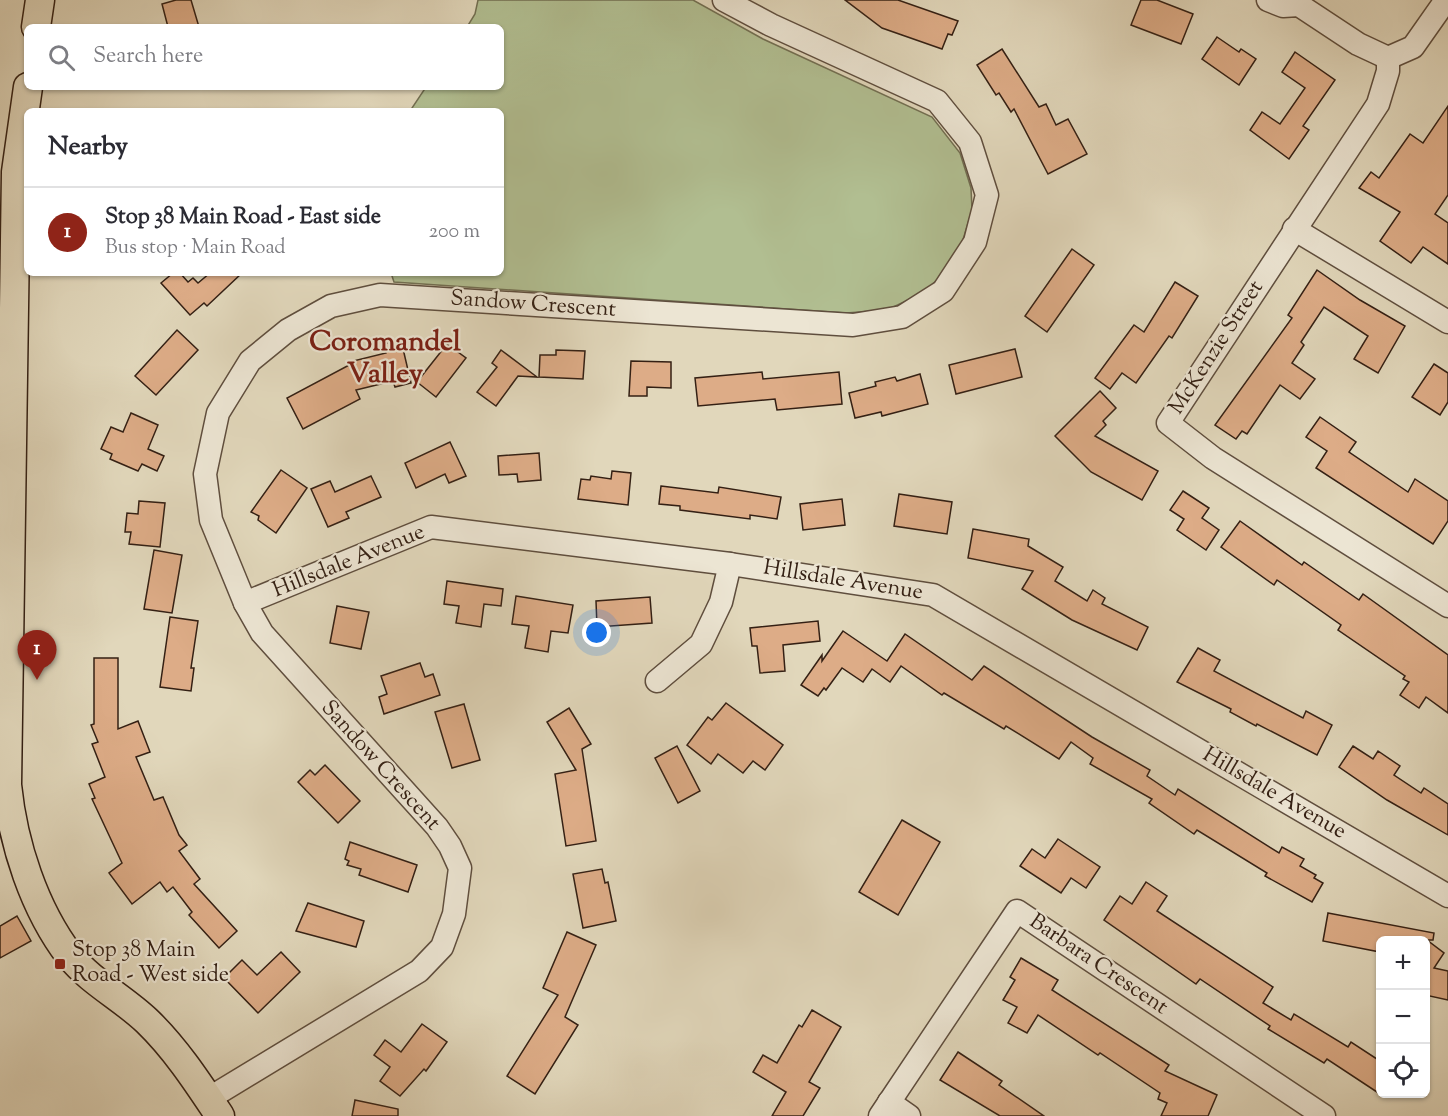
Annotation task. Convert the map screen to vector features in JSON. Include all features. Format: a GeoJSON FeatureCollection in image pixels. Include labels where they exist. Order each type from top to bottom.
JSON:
{"type":"FeatureCollection","features":[{"type":"Feature","properties":{"kind":"main road"},"geometry":{"type":"LineString","coordinates":[[36,24],[40,0]]}},
{"type":"Feature","properties":{"kind":"main road"},"geometry":{"type":"LineString","coordinates":[[25,108],[28,90]]}},
{"type":"Feature","properties":{"kind":"main road"},"geometry":{"type":"LineString","coordinates":[[24,115],[16,172],[6,380],[7,785],[13,829],[28,874],[54,933],[72,958],[149,1023],[171,1047],[214,1107]]}},
{"type":"Feature","properties":{"kind":"street","name":"Sandow Crescent"},"geometry":{"type":"LineString","coordinates":[[214,1107],[419,971],[442,947],[454,914],[460,868],[450,846],[437,828],[262,633],[245,603],[211,520],[205,474],[218,413],[250,361],[288,330],[331,306],[380,295],[854,325],[902,318],[943,291],[975,242],[987,195],[970,142],[937,101],[771,26],[724,0]]}},
{"type":"Feature","properties":{"kind":"street"},"geometry":{"type":"LineString","coordinates":[[1268,0],[1282,6],[1298,3],[1358,44],[1388,58],[1413,47],[1446,0]]}},
{"type":"Feature","properties":{"kind":"street","name":"McKenzie Street"},"geometry":{"type":"LineString","coordinates":[[1388,58],[1388,71],[1378,104],[1168,423],[1214,458],[1448,606]]}},
{"type":"Feature","properties":{"kind":"street"},"geometry":{"type":"LineString","coordinates":[[1294,229],[1448,322]]}},
{"type":"Feature","properties":{"kind":"street","name":"Hillsdale Avenue"},"geometry":{"type":"LineString","coordinates":[[245,603],[431,527],[730,564],[933,595],[1448,896]]}},
{"type":"Feature","properties":{"kind":"street"},"geometry":{"type":"LineString","coordinates":[[657,681],[701,645],[721,602],[730,564]]}},
{"type":"Feature","properties":{"kind":"street","name":"Barbara Crescent"},"geometry":{"type":"LineString","coordinates":[[884,1109],[1017,911],[1324,1116]]}},
{"type":"Feature","properties":{"kind":"street"},"geometry":{"type":"LineString","coordinates":[[884,1109],[909,1116]]}},
{"type":"Feature","properties":{"kind":"green space"},"geometry":{"type":"Polygon","coordinates":[[[478,0],[693,0],[763,39],[932,117],[960,153],[971,188],[972,210],[962,243],[940,277],[923,293],[887,310],[846,313],[394,282],[392,276],[504,276],[504,108],[412,108],[424,90],[504,90],[504,24],[469,24],[475,14],[478,0]]]}},
{"type":"Feature","properties":{"kind":"building"},"geometry":{"type":"Polygon","coordinates":[[[176,0],[191,0],[198,24],[167,24],[162,4],[176,0]]]}},
{"type":"Feature","properties":{"kind":"building"},"geometry":{"type":"Polygon","coordinates":[[[845,0],[898,0],[958,21],[952,35],[948,34],[942,49],[882,28],[845,0]]]}},
{"type":"Feature","properties":{"kind":"building"},"geometry":{"type":"Polygon","coordinates":[[[1141,0],[1157,0],[1193,14],[1181,44],[1131,25],[1141,0]]]}},
{"type":"Feature","properties":{"kind":"building"},"geometry":{"type":"Polygon","coordinates":[[[1217,37],[1239,52],[1241,49],[1256,59],[1239,85],[1202,59],[1217,37]]]}},
{"type":"Feature","properties":{"kind":"building"},"geometry":{"type":"Polygon","coordinates":[[[1002,49],[1039,107],[1046,104],[1056,125],[1068,119],[1087,154],[1048,174],[1014,109],[1011,112],[999,93],[996,95],[977,65],[1002,49]]]}},
{"type":"Feature","properties":{"kind":"building"},"geometry":{"type":"Polygon","coordinates":[[[1295,52],[1335,80],[1303,126],[1309,130],[1289,159],[1250,130],[1262,112],[1280,124],[1305,88],[1282,72],[1295,52]]]}},
{"type":"Feature","properties":{"kind":"building"},"geometry":{"type":"Polygon","coordinates":[[[1448,106],[1448,195],[1435,214],[1448,223],[1448,264],[1423,247],[1411,263],[1380,241],[1400,212],[1359,188],[1371,172],[1379,178],[1410,134],[1423,143],[1448,106]]]}},
{"type":"Feature","properties":{"kind":"building"},"geometry":{"type":"Polygon","coordinates":[[[1072,249],[1094,265],[1047,332],[1025,316],[1072,249]]]}},
{"type":"Feature","properties":{"kind":"building"},"geometry":{"type":"Polygon","coordinates":[[[1317,270],[1360,300],[1405,326],[1378,373],[1354,359],[1368,336],[1324,307],[1301,342],[1304,345],[1292,363],[1315,379],[1300,399],[1280,385],[1247,434],[1242,431],[1236,439],[1215,425],[1292,318],[1288,315],[1317,270]]]}},
{"type":"Feature","properties":{"kind":"building"},"geometry":{"type":"Polygon","coordinates":[[[169,276],[183,276],[188,282],[193,278],[198,283],[206,276],[239,276],[207,306],[204,303],[190,315],[161,283],[169,276]]]}},
{"type":"Feature","properties":{"kind":"building"},"geometry":{"type":"Polygon","coordinates":[[[1175,282],[1198,296],[1172,338],[1169,336],[1136,383],[1122,373],[1110,389],[1095,378],[1134,325],[1144,332],[1175,282]]]}},
{"type":"Feature","properties":{"kind":"building"},"geometry":{"type":"Polygon","coordinates":[[[177,330],[198,350],[156,395],[135,376],[177,330]]]}},
{"type":"Feature","properties":{"kind":"building"},"geometry":{"type":"Polygon","coordinates":[[[401,340],[411,383],[395,387],[393,381],[356,390],[360,399],[303,429],[287,398],[353,361],[386,353],[384,344],[401,340]]]}},
{"type":"Feature","properties":{"kind":"building"},"geometry":{"type":"Polygon","coordinates":[[[447,344],[466,358],[436,397],[417,382],[447,344]]]}},
{"type":"Feature","properties":{"kind":"building"},"geometry":{"type":"Polygon","coordinates":[[[1015,349],[1022,377],[956,394],[949,365],[1015,349]]]}},
{"type":"Feature","properties":{"kind":"building"},"geometry":{"type":"Polygon","coordinates":[[[501,350],[537,377],[518,376],[496,406],[477,392],[497,367],[492,363],[501,350]]]}},
{"type":"Feature","properties":{"kind":"building"},"geometry":{"type":"Polygon","coordinates":[[[556,350],[585,351],[583,379],[539,377],[540,355],[556,355],[556,350]]]}},
{"type":"Feature","properties":{"kind":"building"},"geometry":{"type":"Polygon","coordinates":[[[631,361],[671,362],[671,388],[647,387],[647,396],[629,396],[631,361]]]}},
{"type":"Feature","properties":{"kind":"building"},"geometry":{"type":"Polygon","coordinates":[[[1434,364],[1448,373],[1448,402],[1440,415],[1412,397],[1434,364]]]}},
{"type":"Feature","properties":{"kind":"building"},"geometry":{"type":"Polygon","coordinates":[[[762,372],[763,379],[839,372],[842,404],[777,410],[775,399],[698,406],[695,378],[762,372]]]}},
{"type":"Feature","properties":{"kind":"building"},"geometry":{"type":"Polygon","coordinates":[[[920,374],[928,404],[882,416],[881,412],[855,418],[849,393],[876,386],[875,382],[895,377],[897,381],[920,374]]]}},
{"type":"Feature","properties":{"kind":"building"},"geometry":{"type":"Polygon","coordinates":[[[1100,391],[1116,408],[1103,421],[1106,425],[1095,436],[1158,471],[1142,500],[1091,472],[1055,436],[1100,391]]]}},
{"type":"Feature","properties":{"kind":"building"},"geometry":{"type":"Polygon","coordinates":[[[131,413],[158,425],[148,449],[164,456],[157,471],[142,464],[138,471],[110,459],[112,454],[101,449],[111,427],[123,432],[131,413]]]}},
{"type":"Feature","properties":{"kind":"building"},"geometry":{"type":"Polygon","coordinates":[[[1320,417],[1356,442],[1349,452],[1408,492],[1415,479],[1448,501],[1448,521],[1433,544],[1316,468],[1327,451],[1306,437],[1320,417]]]}},
{"type":"Feature","properties":{"kind":"building"},"geometry":{"type":"Polygon","coordinates":[[[450,442],[466,476],[449,483],[445,474],[416,488],[405,463],[450,442]]]}},
{"type":"Feature","properties":{"kind":"building"},"geometry":{"type":"Polygon","coordinates":[[[539,453],[541,480],[518,482],[517,474],[499,475],[498,456],[539,453]]]}},
{"type":"Feature","properties":{"kind":"building"},"geometry":{"type":"Polygon","coordinates":[[[281,470],[307,488],[276,533],[258,520],[259,516],[251,512],[281,470]]]}},
{"type":"Feature","properties":{"kind":"building"},"geometry":{"type":"Polygon","coordinates":[[[612,471],[631,473],[628,505],[578,499],[581,479],[590,480],[591,476],[611,479],[612,471]]]}},
{"type":"Feature","properties":{"kind":"building"},"geometry":{"type":"Polygon","coordinates":[[[371,476],[381,497],[346,512],[349,518],[328,527],[311,489],[330,481],[335,492],[371,476]]]}},
{"type":"Feature","properties":{"kind":"building"},"geometry":{"type":"Polygon","coordinates":[[[661,486],[718,493],[719,487],[781,497],[777,519],[750,515],[750,519],[680,510],[680,506],[659,504],[661,486]]]}},
{"type":"Feature","properties":{"kind":"building"},"geometry":{"type":"Polygon","coordinates":[[[1183,491],[1209,508],[1202,518],[1219,530],[1206,550],[1177,530],[1184,519],[1170,510],[1183,491]]]}},
{"type":"Feature","properties":{"kind":"building"},"geometry":{"type":"Polygon","coordinates":[[[899,494],[952,502],[947,534],[894,526],[899,494]]]}},
{"type":"Feature","properties":{"kind":"building"},"geometry":{"type":"Polygon","coordinates":[[[842,499],[845,525],[803,530],[800,504],[842,499]]]}},
{"type":"Feature","properties":{"kind":"building"},"geometry":{"type":"Polygon","coordinates":[[[139,501],[165,503],[160,547],[129,544],[131,532],[125,532],[127,513],[138,514],[139,501]]]}},
{"type":"Feature","properties":{"kind":"building"},"geometry":{"type":"Polygon","coordinates":[[[1240,521],[1302,565],[1304,562],[1359,600],[1363,594],[1448,655],[1448,713],[1426,697],[1419,708],[1400,695],[1409,682],[1403,679],[1405,676],[1338,630],[1341,625],[1277,580],[1274,585],[1221,547],[1240,521]]]}},
{"type":"Feature","properties":{"kind":"building"},"geometry":{"type":"Polygon","coordinates":[[[973,529],[1029,539],[1028,546],[1063,567],[1055,581],[1087,601],[1093,590],[1105,598],[1102,604],[1148,627],[1137,650],[1072,620],[1022,589],[1033,571],[968,558],[973,529]]]}},
{"type":"Feature","properties":{"kind":"building"},"geometry":{"type":"Polygon","coordinates":[[[154,550],[182,555],[172,613],[144,609],[154,550]]]}},
{"type":"Feature","properties":{"kind":"building"},"geometry":{"type":"Polygon","coordinates":[[[447,581],[503,589],[501,606],[484,604],[481,627],[456,623],[459,606],[444,604],[447,581]]]}},
{"type":"Feature","properties":{"kind":"building"},"geometry":{"type":"Polygon","coordinates":[[[516,596],[573,605],[568,633],[551,631],[548,652],[525,648],[529,626],[512,624],[516,596]]]}},
{"type":"Feature","properties":{"kind":"building"},"geometry":{"type":"Polygon","coordinates":[[[650,597],[652,623],[597,627],[596,601],[650,597]]]}},
{"type":"Feature","properties":{"kind":"building"},"geometry":{"type":"Polygon","coordinates":[[[337,606],[369,612],[361,649],[330,643],[337,606]]]}},
{"type":"Feature","properties":{"kind":"building"},"geometry":{"type":"Polygon","coordinates":[[[170,617],[198,621],[191,668],[194,668],[191,691],[160,687],[170,617]]]}},
{"type":"Feature","properties":{"kind":"building"},"geometry":{"type":"Polygon","coordinates":[[[818,621],[820,641],[783,645],[785,671],[760,673],[757,646],[752,646],[750,628],[818,621]]]}},
{"type":"Feature","properties":{"kind":"building"},"geometry":{"type":"Polygon","coordinates":[[[843,631],[887,661],[905,634],[972,680],[984,666],[1092,737],[1150,770],[1147,776],[1175,795],[1178,789],[1279,853],[1282,847],[1304,859],[1300,866],[1316,875],[1314,878],[1323,883],[1312,902],[1265,876],[1267,873],[1197,830],[1194,834],[1149,803],[1152,799],[1090,764],[1093,758],[1071,742],[1059,759],[1006,726],[1004,729],[944,693],[942,695],[901,666],[890,682],[872,669],[863,682],[842,668],[826,690],[824,688],[818,696],[801,685],[822,655],[822,661],[843,631]]]}},
{"type":"Feature","properties":{"kind":"building"},"geometry":{"type":"Polygon","coordinates":[[[1198,648],[1220,660],[1214,671],[1303,718],[1306,711],[1332,725],[1317,755],[1257,724],[1256,726],[1230,712],[1231,709],[1177,682],[1198,648]]]}},
{"type":"Feature","properties":{"kind":"building"},"geometry":{"type":"Polygon","coordinates":[[[94,658],[118,658],[118,729],[138,721],[150,752],[136,757],[154,800],[163,797],[179,835],[187,845],[179,851],[200,879],[194,884],[237,931],[219,948],[189,915],[192,912],[173,887],[167,892],[160,882],[132,904],[109,873],[122,863],[92,799],[95,798],[89,784],[105,777],[92,744],[98,742],[91,725],[94,724],[94,658]]]}},
{"type":"Feature","properties":{"kind":"building"},"geometry":{"type":"Polygon","coordinates":[[[420,663],[425,677],[433,674],[440,695],[384,714],[379,697],[387,694],[381,676],[420,663]]]}},
{"type":"Feature","properties":{"kind":"building"},"geometry":{"type":"Polygon","coordinates":[[[726,703],[783,745],[765,770],[753,761],[743,773],[718,754],[711,764],[687,745],[708,717],[712,720],[726,703]]]}},
{"type":"Feature","properties":{"kind":"building"},"geometry":{"type":"Polygon","coordinates":[[[464,704],[480,760],[452,768],[435,712],[464,704]]]}},
{"type":"Feature","properties":{"kind":"building"},"geometry":{"type":"Polygon","coordinates":[[[569,708],[591,744],[582,749],[596,841],[566,846],[555,774],[576,770],[547,722],[569,708]]]}},
{"type":"Feature","properties":{"kind":"building"},"geometry":{"type":"Polygon","coordinates":[[[677,746],[700,791],[678,803],[655,758],[677,746]]]}},
{"type":"Feature","properties":{"kind":"building"},"geometry":{"type":"Polygon","coordinates":[[[1353,746],[1373,759],[1378,751],[1400,766],[1394,775],[1421,793],[1424,788],[1448,804],[1448,835],[1387,800],[1339,767],[1353,746]]]}},
{"type":"Feature","properties":{"kind":"building"},"geometry":{"type":"Polygon","coordinates":[[[325,765],[360,801],[338,823],[298,782],[310,770],[315,775],[325,765]]]}},
{"type":"Feature","properties":{"kind":"building"},"geometry":{"type":"Polygon","coordinates":[[[902,820],[940,842],[898,915],[859,892],[902,820]]]}},
{"type":"Feature","properties":{"kind":"building"},"geometry":{"type":"Polygon","coordinates":[[[1058,839],[1100,867],[1086,888],[1071,878],[1061,893],[1020,866],[1032,849],[1045,858],[1058,839]]]}},
{"type":"Feature","properties":{"kind":"building"},"geometry":{"type":"Polygon","coordinates":[[[350,842],[417,865],[408,892],[359,875],[361,869],[347,865],[349,861],[345,859],[350,842]]]}},
{"type":"Feature","properties":{"kind":"building"},"geometry":{"type":"Polygon","coordinates":[[[602,869],[605,883],[608,882],[616,921],[583,928],[573,874],[602,869]]]}},
{"type":"Feature","properties":{"kind":"building"},"geometry":{"type":"Polygon","coordinates":[[[1146,882],[1167,896],[1157,911],[1273,987],[1263,1003],[1291,1020],[1294,1014],[1348,1047],[1351,1042],[1376,1058],[1376,1091],[1327,1059],[1324,1063],[1268,1029],[1270,1026],[1200,979],[1196,984],[1104,920],[1120,896],[1132,904],[1146,882]]]}},
{"type":"Feature","properties":{"kind":"building"},"geometry":{"type":"Polygon","coordinates":[[[308,903],[364,921],[356,947],[296,931],[308,903]]]}},
{"type":"Feature","properties":{"kind":"building"},"geometry":{"type":"Polygon","coordinates":[[[1328,913],[1434,933],[1433,940],[1430,940],[1430,936],[1376,936],[1376,951],[1323,941],[1328,913]]]}},
{"type":"Feature","properties":{"kind":"building"},"geometry":{"type":"Polygon","coordinates":[[[17,916],[31,941],[0,958],[0,926],[17,916]]]}},
{"type":"Feature","properties":{"kind":"building"},"geometry":{"type":"Polygon","coordinates":[[[567,932],[596,945],[565,1017],[578,1025],[535,1094],[507,1076],[558,995],[543,988],[567,932]]]}},
{"type":"Feature","properties":{"kind":"building"},"geometry":{"type":"Polygon","coordinates":[[[1430,942],[1444,953],[1434,968],[1448,971],[1448,1000],[1430,996],[1430,942]]]}},
{"type":"Feature","properties":{"kind":"building"},"geometry":{"type":"Polygon","coordinates":[[[281,952],[300,972],[258,1013],[224,978],[242,960],[257,975],[281,952]]]}},
{"type":"Feature","properties":{"kind":"building"},"geometry":{"type":"Polygon","coordinates":[[[1021,958],[1058,980],[1052,990],[1169,1065],[1165,1071],[1217,1095],[1208,1116],[1161,1116],[1167,1103],[1158,1099],[1160,1093],[1038,1015],[1027,1033],[1008,1023],[1017,1007],[1003,1000],[1015,980],[1010,977],[1021,958]]]}},
{"type":"Feature","properties":{"kind":"building"},"geometry":{"type":"Polygon","coordinates":[[[812,1010],[841,1027],[809,1082],[820,1088],[803,1116],[772,1116],[786,1092],[753,1072],[763,1055],[777,1063],[799,1025],[802,1027],[812,1010]]]}},
{"type":"Feature","properties":{"kind":"building"},"geometry":{"type":"Polygon","coordinates":[[[422,1024],[447,1042],[426,1071],[424,1069],[400,1096],[380,1081],[390,1067],[374,1055],[385,1040],[401,1052],[422,1024]]]}},
{"type":"Feature","properties":{"kind":"building"},"geometry":{"type":"Polygon","coordinates":[[[958,1052],[1002,1081],[999,1085],[1044,1116],[1000,1116],[940,1080],[958,1052]]]}},
{"type":"Feature","properties":{"kind":"building"},"geometry":{"type":"Polygon","coordinates":[[[355,1100],[398,1109],[398,1116],[352,1116],[355,1100]]]}},
{"type":"Feature","properties":{"kind":"place","name":"Stop 38 Main Road - East side"},"geometry":{"type":"Point","coordinates":[37,680]}},
{"type":"Feature","properties":{"kind":"place","name":"Stop 38 Main Road - West side"},"geometry":{"type":"Point","coordinates":[60,964]}},
{"type":"Feature","properties":{"kind":"district","name":"Coromandel Valley"},"geometry":{"type":"Point","coordinates":[385,359]}}]}
